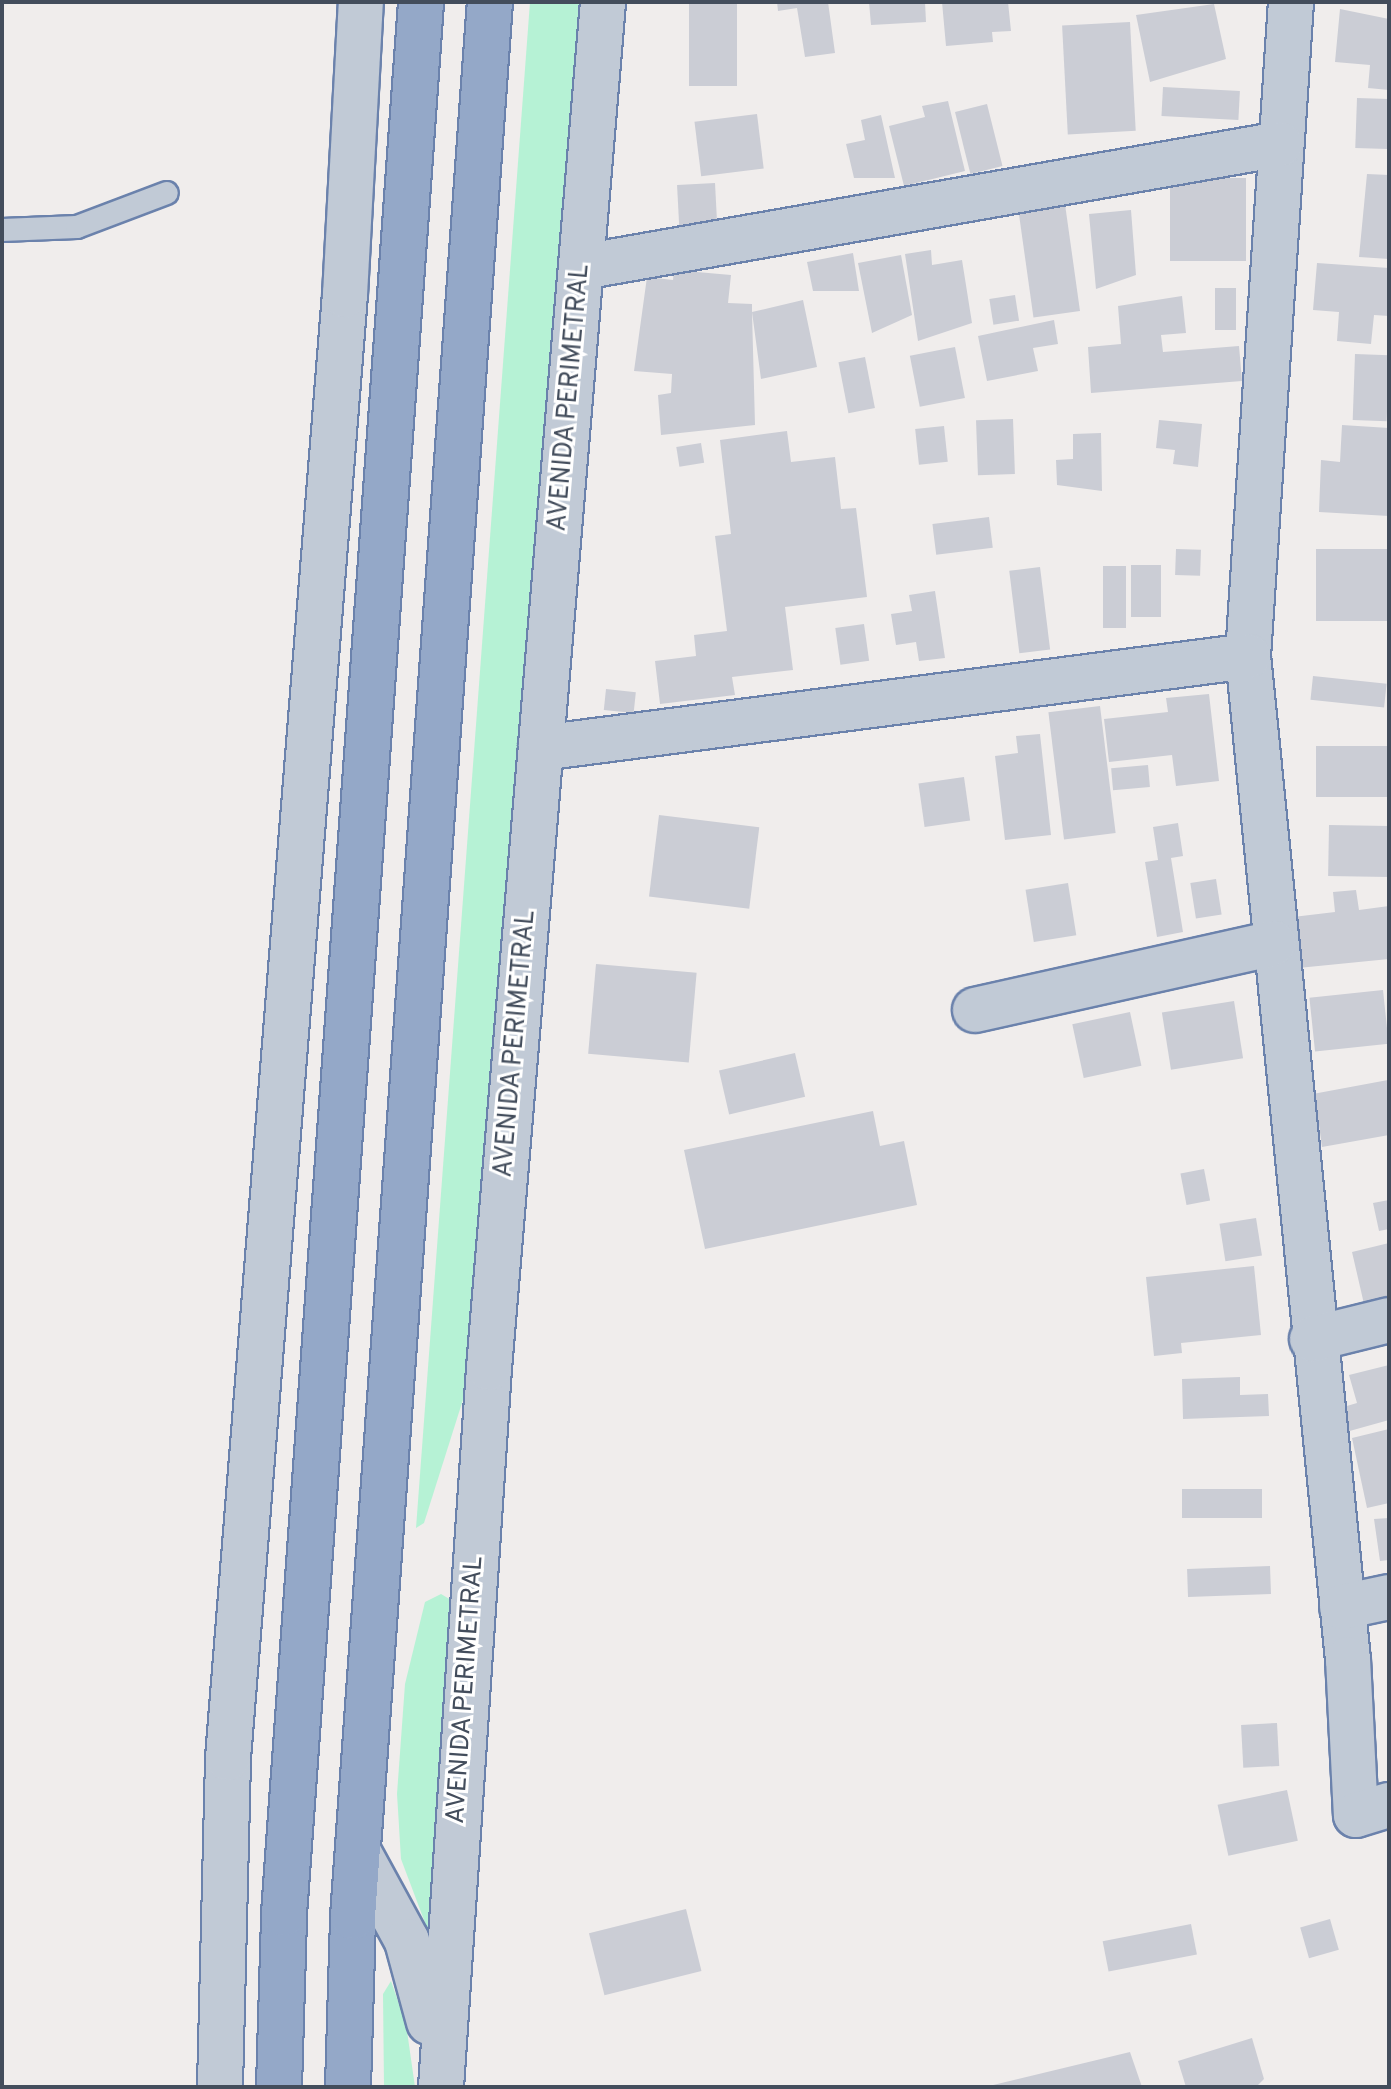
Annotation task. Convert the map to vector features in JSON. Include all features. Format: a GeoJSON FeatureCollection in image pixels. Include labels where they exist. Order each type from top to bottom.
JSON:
{"type":"FeatureCollection","features":[{"type":"Feature","properties":{"kind":"highway"},"geometry":{"type":"LineString","coordinates":[[279,2087],[285,1898],[421,2]]}},
{"type":"Feature","properties":{"kind":"highway"},"geometry":{"type":"LineString","coordinates":[[348,2087],[358,1851],[490,2]]}},
{"type":"Feature","properties":{"kind":"street"},"geometry":{"type":"LineString","coordinates":[[220,2087],[228,1758],[344,310],[361,2]]}},
{"type":"Feature","properties":{"kind":"street","name":"AVENIDA PERIMETRAL"},"geometry":{"type":"LineString","coordinates":[[441,2083],[541,748],[603,2]]}},
{"type":"Feature","properties":{"kind":"street"},"geometry":{"type":"LineString","coordinates":[[1291,2],[1248,656],[1312,1339],[1342,1607],[1356,1815],[1389,1805]]}},
{"type":"Feature","properties":{"kind":"street"},"geometry":{"type":"LineString","coordinates":[[582,267],[1280,144]]}},
{"type":"Feature","properties":{"kind":"street"},"geometry":{"type":"LineString","coordinates":[[541,748],[1248,656]]}},
{"type":"Feature","properties":{"kind":"street"},"geometry":{"type":"LineString","coordinates":[[975,1010],[1274,943]]}},
{"type":"Feature","properties":{"kind":"street"},"geometry":{"type":"LineString","coordinates":[[1312,1339],[1389,1320]]}},
{"type":"Feature","properties":{"kind":"street"},"geometry":{"type":"LineString","coordinates":[[1342,1607],[1389,1597]]}},
{"type":"Feature","properties":{"kind":"street"},"geometry":{"type":"LineString","coordinates":[[358,1851],[419,1973],[441,2083]]}},
{"type":"Feature","properties":{"kind":"lane"},"geometry":{"type":"LineString","coordinates":[[2,230],[77,227],[167,193]]}},
{"type":"Feature","properties":{"kind":"green space"},"geometry":{"type":"Polygon","coordinates":[[[530,2],[588,2],[467,1387],[424,1523],[416,1528],[530,2]]]}},
{"type":"Feature","properties":{"kind":"green space"},"geometry":{"type":"Polygon","coordinates":[[[441,1594],[456,1603],[430,1936],[401,1859],[397,1794],[405,1684],[425,1602],[441,1594]]]}},
{"type":"Feature","properties":{"kind":"green space"},"geometry":{"type":"Polygon","coordinates":[[[391,1981],[406,2024],[415,2087],[384,2087],[383,1994],[391,1981]]]}},
{"type":"Feature","properties":{"kind":"building"},"geometry":{"type":"Polygon","coordinates":[[[689,2],[737,2],[737,86],[689,86],[689,2]]]}},
{"type":"Feature","properties":{"kind":"building"},"geometry":{"type":"Polygon","coordinates":[[[777,2],[828,2],[835,53],[805,57],[797,8],[778,11],[777,2]]]}},
{"type":"Feature","properties":{"kind":"building"},"geometry":{"type":"Polygon","coordinates":[[[869,2],[925,2],[926,22],[871,25],[869,2]]]}},
{"type":"Feature","properties":{"kind":"building"},"geometry":{"type":"Polygon","coordinates":[[[942,2],[1008,2],[1011,31],[992,32],[993,42],[946,46],[942,2]]]}},
{"type":"Feature","properties":{"kind":"building"},"geometry":{"type":"Polygon","coordinates":[[[1214,4],[1226,59],[1150,82],[1136,15],[1214,4]]]}},
{"type":"Feature","properties":{"kind":"building"},"geometry":{"type":"Polygon","coordinates":[[[1340,9],[1389,19],[1389,90],[1368,88],[1370,65],[1335,62],[1340,9]]]}},
{"type":"Feature","properties":{"kind":"building"},"geometry":{"type":"Polygon","coordinates":[[[1130,22],[1136,131],[1068,134],[1062,26],[1130,22]]]}},
{"type":"Feature","properties":{"kind":"building"},"geometry":{"type":"Polygon","coordinates":[[[1163,87],[1240,91],[1238,120],[1161,116],[1163,87]]]}},
{"type":"Feature","properties":{"kind":"building"},"geometry":{"type":"Polygon","coordinates":[[[1357,98],[1389,99],[1387,149],[1355,148],[1357,98]]]}},
{"type":"Feature","properties":{"kind":"building"},"geometry":{"type":"Polygon","coordinates":[[[948,101],[965,171],[904,186],[889,126],[925,117],[922,106],[948,101]]]}},
{"type":"Feature","properties":{"kind":"building"},"geometry":{"type":"Polygon","coordinates":[[[987,104],[1002,166],[970,174],[955,112],[987,104]]]}},
{"type":"Feature","properties":{"kind":"building"},"geometry":{"type":"Polygon","coordinates":[[[757,114],[764,169],[701,176],[694,122],[757,114]]]}},
{"type":"Feature","properties":{"kind":"building"},"geometry":{"type":"Polygon","coordinates":[[[881,115],[895,178],[854,178],[846,144],[865,140],[861,120],[881,115]]]}},
{"type":"Feature","properties":{"kind":"building"},"geometry":{"type":"Polygon","coordinates":[[[1367,174],[1389,175],[1389,259],[1359,257],[1367,174]]]}},
{"type":"Feature","properties":{"kind":"building"},"geometry":{"type":"Polygon","coordinates":[[[1170,178],[1246,178],[1246,261],[1170,261],[1170,178]]]}},
{"type":"Feature","properties":{"kind":"building"},"geometry":{"type":"Polygon","coordinates":[[[715,183],[717,224],[679,226],[677,185],[715,183]]]}},
{"type":"Feature","properties":{"kind":"building"},"geometry":{"type":"Polygon","coordinates":[[[1064,197],[1080,311],[1033,317],[1017,204],[1064,197]]]}},
{"type":"Feature","properties":{"kind":"building"},"geometry":{"type":"Polygon","coordinates":[[[1131,210],[1136,275],[1096,289],[1089,214],[1131,210]]]}},
{"type":"Feature","properties":{"kind":"building"},"geometry":{"type":"Polygon","coordinates":[[[931,250],[932,265],[962,260],[972,323],[918,341],[905,254],[931,250]]]}},
{"type":"Feature","properties":{"kind":"building"},"geometry":{"type":"Polygon","coordinates":[[[853,253],[859,291],[813,291],[807,262],[853,253]]]}},
{"type":"Feature","properties":{"kind":"building"},"geometry":{"type":"Polygon","coordinates":[[[901,255],[912,315],[872,333],[858,263],[901,255]]]}},
{"type":"Feature","properties":{"kind":"building"},"geometry":{"type":"Polygon","coordinates":[[[1317,263],[1389,268],[1389,316],[1374,315],[1371,344],[1337,341],[1339,312],[1313,310],[1317,263]]]}},
{"type":"Feature","properties":{"kind":"building"},"geometry":{"type":"Polygon","coordinates":[[[674,270],[731,275],[728,303],[752,304],[755,425],[661,435],[658,395],[671,393],[672,374],[634,371],[647,277],[673,280],[674,270]]]}},
{"type":"Feature","properties":{"kind":"building"},"geometry":{"type":"Polygon","coordinates":[[[1215,288],[1236,288],[1236,330],[1215,330],[1215,288]]]}},
{"type":"Feature","properties":{"kind":"building"},"geometry":{"type":"Polygon","coordinates":[[[1015,295],[1019,321],[993,325],[989,299],[1015,295]]]}},
{"type":"Feature","properties":{"kind":"building"},"geometry":{"type":"Polygon","coordinates":[[[1182,296],[1186,333],[1161,335],[1163,352],[1239,346],[1242,381],[1091,393],[1088,347],[1121,344],[1118,306],[1182,296]]]}},
{"type":"Feature","properties":{"kind":"building"},"geometry":{"type":"Polygon","coordinates":[[[803,300],[817,367],[761,379],[752,312],[803,300]]]}},
{"type":"Feature","properties":{"kind":"building"},"geometry":{"type":"Polygon","coordinates":[[[1054,320],[1058,344],[1033,348],[1038,371],[987,381],[978,336],[1054,320]]]}},
{"type":"Feature","properties":{"kind":"building"},"geometry":{"type":"Polygon","coordinates":[[[955,347],[965,398],[920,407],[910,356],[955,347]]]}},
{"type":"Feature","properties":{"kind":"building"},"geometry":{"type":"Polygon","coordinates":[[[1355,354],[1389,355],[1387,421],[1353,420],[1355,354]]]}},
{"type":"Feature","properties":{"kind":"building"},"geometry":{"type":"Polygon","coordinates":[[[865,357],[875,408],[848,413],[838,362],[865,357]]]}},
{"type":"Feature","properties":{"kind":"building"},"geometry":{"type":"Polygon","coordinates":[[[1013,419],[1015,474],[978,475],[976,420],[1013,419]]]}},
{"type":"Feature","properties":{"kind":"building"},"geometry":{"type":"Polygon","coordinates":[[[1159,420],[1202,424],[1198,467],[1173,464],[1175,450],[1156,448],[1159,420]]]}},
{"type":"Feature","properties":{"kind":"building"},"geometry":{"type":"Polygon","coordinates":[[[1342,425],[1389,428],[1389,516],[1319,512],[1321,460],[1340,462],[1342,425]]]}},
{"type":"Feature","properties":{"kind":"building"},"geometry":{"type":"Polygon","coordinates":[[[944,426],[948,462],[919,465],[915,429],[944,426]]]}},
{"type":"Feature","properties":{"kind":"building"},"geometry":{"type":"Polygon","coordinates":[[[787,431],[791,462],[835,457],[841,509],[856,508],[867,597],[785,607],[793,670],[732,677],[735,695],[660,704],[655,661],[696,656],[694,635],[727,631],[715,536],[731,534],[720,440],[787,431]]]}},
{"type":"Feature","properties":{"kind":"building"},"geometry":{"type":"Polygon","coordinates":[[[1101,433],[1102,491],[1057,485],[1056,460],[1073,459],[1073,434],[1101,433]]]}},
{"type":"Feature","properties":{"kind":"building"},"geometry":{"type":"Polygon","coordinates":[[[701,443],[704,463],[679,467],[676,447],[701,443]]]}},
{"type":"Feature","properties":{"kind":"building"},"geometry":{"type":"Polygon","coordinates":[[[989,517],[993,548],[936,555],[932,524],[989,517]]]}},
{"type":"Feature","properties":{"kind":"building"},"geometry":{"type":"Polygon","coordinates":[[[1176,549],[1201,550],[1200,576],[1175,575],[1176,549]]]}},
{"type":"Feature","properties":{"kind":"building"},"geometry":{"type":"Polygon","coordinates":[[[1316,549],[1389,549],[1389,621],[1316,621],[1316,549]]]}},
{"type":"Feature","properties":{"kind":"building"},"geometry":{"type":"Polygon","coordinates":[[[1131,565],[1161,565],[1161,617],[1131,617],[1131,565]]]}},
{"type":"Feature","properties":{"kind":"building"},"geometry":{"type":"Polygon","coordinates":[[[1103,566],[1126,566],[1126,628],[1103,628],[1103,566]]]}},
{"type":"Feature","properties":{"kind":"building"},"geometry":{"type":"Polygon","coordinates":[[[1040,567],[1050,649],[1019,653],[1009,571],[1040,567]]]}},
{"type":"Feature","properties":{"kind":"building"},"geometry":{"type":"Polygon","coordinates":[[[935,591],[945,658],[919,661],[916,642],[896,645],[891,614],[912,611],[909,595],[935,591]]]}},
{"type":"Feature","properties":{"kind":"building"},"geometry":{"type":"Polygon","coordinates":[[[864,624],[869,661],[840,665],[835,628],[864,624]]]}},
{"type":"Feature","properties":{"kind":"building"},"geometry":{"type":"Polygon","coordinates":[[[1313,676],[1387,684],[1384,708],[1310,700],[1313,676]]]}},
{"type":"Feature","properties":{"kind":"building"},"geometry":{"type":"Polygon","coordinates":[[[606,689],[636,692],[634,713],[604,710],[606,689]]]}},
{"type":"Feature","properties":{"kind":"building"},"geometry":{"type":"Polygon","coordinates":[[[1209,694],[1219,781],[1176,786],[1172,755],[1109,762],[1104,719],[1168,712],[1166,698],[1209,694]]]}},
{"type":"Feature","properties":{"kind":"building"},"geometry":{"type":"Polygon","coordinates":[[[1100,706],[1116,833],[1064,839],[1048,712],[1100,706]]]}},
{"type":"Feature","properties":{"kind":"building"},"geometry":{"type":"Polygon","coordinates":[[[1040,734],[1051,835],[1005,840],[995,756],[1018,753],[1016,736],[1040,734]]]}},
{"type":"Feature","properties":{"kind":"building"},"geometry":{"type":"Polygon","coordinates":[[[1316,746],[1389,746],[1389,797],[1316,797],[1316,746]]]}},
{"type":"Feature","properties":{"kind":"building"},"geometry":{"type":"Polygon","coordinates":[[[1148,765],[1150,787],[1113,790],[1111,768],[1148,765]]]}},
{"type":"Feature","properties":{"kind":"building"},"geometry":{"type":"Polygon","coordinates":[[[964,777],[970,821],[925,827],[918,783],[964,777]]]}},
{"type":"Feature","properties":{"kind":"building"},"geometry":{"type":"Polygon","coordinates":[[[659,815],[759,827],[749,909],[649,896],[659,815]]]}},
{"type":"Feature","properties":{"kind":"building"},"geometry":{"type":"Polygon","coordinates":[[[1178,823],[1183,856],[1171,858],[1183,932],[1157,937],[1145,862],[1158,860],[1153,827],[1178,823]]]}},
{"type":"Feature","properties":{"kind":"building"},"geometry":{"type":"Polygon","coordinates":[[[1329,825],[1389,826],[1388,877],[1328,876],[1329,825]]]}},
{"type":"Feature","properties":{"kind":"building"},"geometry":{"type":"Polygon","coordinates":[[[1216,879],[1222,915],[1196,919],[1190,883],[1216,879]]]}},
{"type":"Feature","properties":{"kind":"building"},"geometry":{"type":"Polygon","coordinates":[[[1068,883],[1076,935],[1034,942],[1026,890],[1068,883]]]}},
{"type":"Feature","properties":{"kind":"building"},"geometry":{"type":"Polygon","coordinates":[[[1356,890],[1359,910],[1389,906],[1389,959],[1298,968],[1293,917],[1335,912],[1333,892],[1356,890]]]}},
{"type":"Feature","properties":{"kind":"building"},"geometry":{"type":"Polygon","coordinates":[[[596,964],[697,973],[689,1062],[588,1054],[596,964]]]}},
{"type":"Feature","properties":{"kind":"building"},"geometry":{"type":"Polygon","coordinates":[[[1383,990],[1389,1044],[1315,1051],[1309,998],[1383,990]]]}},
{"type":"Feature","properties":{"kind":"building"},"geometry":{"type":"Polygon","coordinates":[[[1234,1001],[1243,1058],[1171,1070],[1162,1012],[1234,1001]]]}},
{"type":"Feature","properties":{"kind":"building"},"geometry":{"type":"Polygon","coordinates":[[[1130,1012],[1141,1066],[1084,1078],[1072,1024],[1130,1012]]]}},
{"type":"Feature","properties":{"kind":"building"},"geometry":{"type":"Polygon","coordinates":[[[795,1053],[805,1097],[729,1114],[719,1071],[795,1053]]]}},
{"type":"Feature","properties":{"kind":"building"},"geometry":{"type":"Polygon","coordinates":[[[1388,1080],[1389,1135],[1322,1147],[1319,1125],[1308,1127],[1302,1096],[1388,1080]]]}},
{"type":"Feature","properties":{"kind":"building"},"geometry":{"type":"Polygon","coordinates":[[[873,1111],[880,1146],[904,1141],[917,1205],[705,1249],[684,1150],[873,1111]]]}},
{"type":"Feature","properties":{"kind":"building"},"geometry":{"type":"Polygon","coordinates":[[[1204,1169],[1210,1200],[1187,1205],[1180,1174],[1204,1169]]]}},
{"type":"Feature","properties":{"kind":"building"},"geometry":{"type":"Polygon","coordinates":[[[1389,1200],[1389,1229],[1379,1231],[1373,1203],[1389,1200]]]}},
{"type":"Feature","properties":{"kind":"building"},"geometry":{"type":"Polygon","coordinates":[[[1256,1218],[1262,1256],[1225,1261],[1219,1224],[1256,1218]]]}},
{"type":"Feature","properties":{"kind":"building"},"geometry":{"type":"Polygon","coordinates":[[[1389,1243],[1389,1299],[1364,1304],[1352,1252],[1389,1243]]]}},
{"type":"Feature","properties":{"kind":"building"},"geometry":{"type":"Polygon","coordinates":[[[1254,1266],[1261,1335],[1181,1343],[1182,1353],[1154,1356],[1146,1277],[1254,1266]]]}},
{"type":"Feature","properties":{"kind":"building"},"geometry":{"type":"Polygon","coordinates":[[[1389,1365],[1389,1420],[1346,1432],[1340,1408],[1357,1403],[1349,1375],[1389,1365]]]}},
{"type":"Feature","properties":{"kind":"building"},"geometry":{"type":"Polygon","coordinates":[[[1240,1377],[1240,1395],[1268,1394],[1269,1416],[1183,1419],[1182,1379],[1240,1377]]]}},
{"type":"Feature","properties":{"kind":"building"},"geometry":{"type":"Polygon","coordinates":[[[1389,1429],[1389,1503],[1367,1508],[1352,1438],[1389,1429]]]}},
{"type":"Feature","properties":{"kind":"building"},"geometry":{"type":"Polygon","coordinates":[[[1182,1489],[1262,1489],[1262,1518],[1182,1518],[1182,1489]]]}},
{"type":"Feature","properties":{"kind":"building"},"geometry":{"type":"Polygon","coordinates":[[[1389,1518],[1389,1560],[1380,1561],[1374,1519],[1389,1518]]]}},
{"type":"Feature","properties":{"kind":"building"},"geometry":{"type":"Polygon","coordinates":[[[1270,1566],[1271,1594],[1188,1597],[1187,1569],[1270,1566]]]}},
{"type":"Feature","properties":{"kind":"building"},"geometry":{"type":"Polygon","coordinates":[[[1277,1723],[1279,1766],[1243,1768],[1241,1725],[1277,1723]]]}},
{"type":"Feature","properties":{"kind":"building"},"geometry":{"type":"Polygon","coordinates":[[[1287,1790],[1298,1841],[1228,1856],[1218,1805],[1287,1790]]]}},
{"type":"Feature","properties":{"kind":"building"},"geometry":{"type":"Polygon","coordinates":[[[686,1909],[701,1971],[604,1995],[589,1933],[686,1909]]]}},
{"type":"Feature","properties":{"kind":"building"},"geometry":{"type":"Polygon","coordinates":[[[1330,1919],[1339,1950],[1309,1958],[1300,1928],[1330,1919]]]}},
{"type":"Feature","properties":{"kind":"building"},"geometry":{"type":"Polygon","coordinates":[[[1191,1924],[1197,1954],[1109,1972],[1103,1941],[1191,1924]]]}},
{"type":"Feature","properties":{"kind":"building"},"geometry":{"type":"Polygon","coordinates":[[[1252,2038],[1264,2079],[1256,2087],[1186,2087],[1178,2061],[1252,2038]]]}},
{"type":"Feature","properties":{"kind":"building"},"geometry":{"type":"Polygon","coordinates":[[[1130,2052],[1142,2087],[989,2087],[989,2086],[1130,2052]]]}}]}
